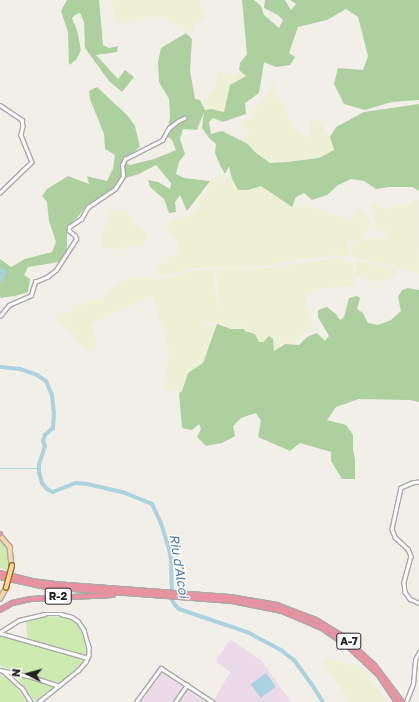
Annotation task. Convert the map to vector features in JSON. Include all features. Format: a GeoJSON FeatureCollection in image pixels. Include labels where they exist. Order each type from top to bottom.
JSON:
{"type":"FeatureCollection","features":[{"type":"Feature","properties":{"kind":"highway","name":"A-7"},"geometry":{"type":"LineString","coordinates":[[1,573],[54,584],[119,592]]}},
{"type":"Feature","properties":{"kind":"highway","name":"A-7"},"geometry":{"type":"LineString","coordinates":[[0,577],[46,587],[230,597],[277,607],[314,619],[342,636],[374,665],[402,702]]}},
{"type":"Feature","properties":{"kind":"highway","name":"R-2"},"geometry":{"type":"LineString","coordinates":[[0,610],[20,601],[40,598],[119,592],[149,595]]}},
{"type":"Feature","properties":{"kind":"highway","name":"A-7"},"geometry":{"type":"LineString","coordinates":[[149,595],[232,601],[277,607],[322,628],[350,647],[378,674],[397,702]]}},
{"type":"Feature","properties":{"kind":"main road"},"geometry":{"type":"LineString","coordinates":[[0,535],[10,547],[12,566],[6,588],[0,599]]}},
{"type":"Feature","properties":{"kind":"street"},"geometry":{"type":"LineString","coordinates":[[0,105],[22,120],[23,126],[21,135],[32,162],[0,193]]}},
{"type":"Feature","properties":{"kind":"street"},"geometry":{"type":"LineString","coordinates":[[0,316],[9,305],[31,295],[35,282],[56,270],[76,239],[75,236],[69,231],[69,226],[81,219],[88,208],[115,189],[123,176],[122,165],[125,159],[163,139],[169,128],[184,118]]}},
{"type":"Feature","properties":{"kind":"street"},"geometry":{"type":"LineString","coordinates":[[419,482],[412,483],[401,488],[399,506],[392,529],[395,537],[408,549],[412,556],[405,580],[405,592],[410,599],[419,603]]}},
{"type":"Feature","properties":{"kind":"street"},"geometry":{"type":"LineString","coordinates":[[0,632],[19,620],[35,615],[52,614],[67,615],[78,621],[86,634],[89,647],[88,658],[79,670],[39,702]]}},
{"type":"Feature","properties":{"kind":"street"},"geometry":{"type":"LineString","coordinates":[[0,632],[88,658]]}},
{"type":"Feature","properties":{"kind":"street"},"geometry":{"type":"LineString","coordinates":[[406,702],[413,684],[415,660],[419,652]]}},
{"type":"Feature","properties":{"kind":"street"},"geometry":{"type":"LineString","coordinates":[[136,702],[160,668],[164,668],[213,702]]}},
{"type":"Feature","properties":{"kind":"street"},"geometry":{"type":"LineString","coordinates":[[0,670],[32,677],[59,686]]}},
{"type":"Feature","properties":{"kind":"street"},"geometry":{"type":"LineString","coordinates":[[0,670],[17,682],[31,702]]}},
{"type":"Feature","properties":{"kind":"street"},"geometry":{"type":"LineString","coordinates":[[175,702],[187,685]]}},
{"type":"Feature","properties":{"kind":"shaded area"},"geometry":{"type":"Polygon","coordinates":[[[230,639],[261,660],[291,702],[134,702],[160,664],[214,700],[230,672],[216,661],[230,639]]]}},
{"type":"Feature","properties":{"kind":"green space"},"geometry":{"type":"Polygon","coordinates":[[[67,0],[99,0],[103,45],[109,48],[118,46],[117,52],[96,55],[118,79],[125,70],[134,77],[122,92],[109,81],[85,48],[84,22],[80,13],[72,18],[77,30],[81,50],[76,60],[69,65],[68,32],[61,11],[67,0]]]}},
{"type":"Feature","properties":{"kind":"green space"},"geometry":{"type":"Polygon","coordinates":[[[116,0],[200,0],[205,19],[196,23],[192,35],[165,19],[155,16],[147,17],[143,20],[133,20],[119,25],[115,20],[111,3],[116,0]]]}},
{"type":"Feature","properties":{"kind":"green space"},"geometry":{"type":"Polygon","coordinates":[[[242,0],[254,0],[261,6],[264,15],[279,28],[283,20],[278,15],[264,8],[265,0],[285,0],[291,10],[296,4],[290,0],[419,0],[419,100],[392,102],[365,110],[344,104],[334,84],[338,68],[363,70],[368,56],[358,17],[346,9],[327,20],[298,27],[289,53],[295,57],[290,65],[276,67],[264,62],[259,93],[245,103],[246,114],[223,122],[213,118],[209,122],[211,134],[222,131],[248,144],[255,152],[270,163],[286,162],[319,158],[334,150],[330,137],[336,127],[364,112],[419,104],[419,191],[412,187],[389,187],[376,189],[364,181],[351,179],[338,185],[327,195],[312,200],[304,193],[296,197],[292,207],[261,186],[248,190],[238,190],[232,179],[229,166],[225,174],[215,153],[216,144],[209,138],[202,128],[204,112],[197,130],[183,129],[180,139],[185,154],[179,162],[176,174],[184,178],[210,181],[187,211],[180,195],[175,202],[176,212],[169,213],[164,199],[150,187],[148,180],[158,182],[170,189],[171,183],[156,165],[139,174],[126,178],[107,193],[88,204],[77,218],[67,226],[67,251],[59,262],[28,267],[24,275],[30,279],[28,292],[0,298],[0,259],[11,267],[25,259],[52,252],[56,242],[49,221],[47,202],[42,196],[47,189],[68,176],[89,184],[87,176],[107,181],[113,169],[115,155],[105,149],[104,134],[90,99],[89,91],[97,87],[128,116],[135,126],[140,147],[122,161],[130,165],[154,159],[176,150],[172,140],[166,135],[170,118],[169,99],[159,82],[158,62],[161,48],[186,33],[192,39],[190,71],[195,99],[200,100],[205,110],[212,109],[224,112],[230,85],[246,76],[239,70],[240,63],[247,54],[242,0]]]}},
{"type":"Feature","properties":{"kind":"green space"},"geometry":{"type":"Polygon","coordinates":[[[218,72],[233,75],[242,73],[246,76],[230,85],[224,112],[212,109],[205,110],[203,103],[215,86],[218,72]]]}},
{"type":"Feature","properties":{"kind":"green space"},"geometry":{"type":"Polygon","coordinates":[[[276,78],[276,95],[283,103],[295,130],[307,138],[311,131],[311,118],[319,121],[330,137],[334,150],[319,158],[270,163],[255,152],[248,144],[243,142],[249,130],[240,124],[245,117],[251,120],[254,115],[251,113],[270,92],[276,78]]]}},
{"type":"Feature","properties":{"kind":"green space"},"geometry":{"type":"Polygon","coordinates":[[[222,173],[232,179],[239,190],[248,190],[261,185],[292,207],[300,205],[315,208],[351,220],[358,206],[370,223],[361,240],[387,236],[385,231],[379,231],[376,227],[371,204],[381,204],[386,210],[400,204],[407,205],[414,199],[418,198],[419,273],[352,257],[350,244],[359,240],[349,240],[347,245],[350,257],[340,255],[295,260],[265,266],[198,268],[163,276],[154,275],[157,263],[173,256],[178,251],[179,243],[168,230],[168,226],[174,218],[181,219],[197,211],[199,207],[198,200],[205,193],[210,181],[222,173]]]}},
{"type":"Feature","properties":{"kind":"green space"},"geometry":{"type":"Polygon","coordinates":[[[115,209],[129,213],[133,223],[146,231],[144,244],[139,246],[130,245],[119,251],[102,247],[102,235],[110,213],[115,209]]]}},
{"type":"Feature","properties":{"kind":"green space"},"geometry":{"type":"Polygon","coordinates":[[[334,258],[348,260],[353,264],[355,285],[331,287],[305,294],[309,317],[313,324],[313,330],[301,334],[300,340],[296,344],[282,343],[276,349],[273,339],[259,342],[255,334],[245,330],[242,327],[231,329],[222,323],[201,321],[206,324],[215,325],[214,332],[203,363],[188,373],[182,391],[163,391],[169,355],[164,329],[159,321],[153,297],[145,299],[91,324],[99,346],[92,351],[87,351],[73,338],[72,333],[55,318],[92,299],[100,301],[118,282],[131,277],[149,277],[160,279],[193,271],[213,269],[218,305],[223,301],[219,301],[216,270],[284,267],[334,258]]]}},
{"type":"Feature","properties":{"kind":"green space"},"geometry":{"type":"Polygon","coordinates":[[[356,261],[398,269],[398,272],[389,280],[381,282],[365,280],[356,276],[356,261]]]}},
{"type":"Feature","properties":{"kind":"green space"},"geometry":{"type":"Polygon","coordinates":[[[408,288],[419,290],[419,402],[410,400],[359,399],[336,407],[327,420],[346,425],[353,435],[355,479],[342,479],[331,461],[331,452],[300,443],[290,451],[258,437],[261,421],[256,413],[241,418],[233,426],[235,436],[222,443],[206,446],[197,437],[201,429],[199,424],[192,430],[182,428],[179,393],[182,391],[188,373],[203,363],[217,324],[231,329],[244,329],[245,331],[255,334],[259,342],[263,342],[269,336],[273,339],[274,351],[285,344],[299,345],[307,337],[317,333],[325,341],[329,336],[318,317],[318,310],[327,307],[336,314],[340,320],[344,317],[349,298],[357,296],[360,298],[357,309],[363,313],[368,323],[378,325],[391,320],[401,311],[398,297],[402,290],[408,288]]]}},
{"type":"Feature","properties":{"kind":"green space"},"geometry":{"type":"Polygon","coordinates":[[[0,538],[9,547],[11,558],[10,571],[0,568],[0,538]]]}},
{"type":"Feature","properties":{"kind":"green space"},"geometry":{"type":"Polygon","coordinates":[[[44,616],[64,617],[77,624],[84,637],[87,654],[84,655],[27,639],[26,620],[44,616]]]}},
{"type":"Feature","properties":{"kind":"green space"},"geometry":{"type":"Polygon","coordinates":[[[0,636],[82,659],[84,662],[59,683],[0,666],[0,636]]]}},
{"type":"Feature","properties":{"kind":"green space"},"geometry":{"type":"Polygon","coordinates":[[[326,659],[336,660],[361,667],[388,702],[348,702],[325,666],[324,661],[326,659]]]}},
{"type":"Feature","properties":{"kind":"green space"},"geometry":{"type":"Polygon","coordinates":[[[0,674],[14,684],[27,702],[0,702],[0,674]]]}},
{"type":"Feature","properties":{"kind":"green space"},"geometry":{"type":"Polygon","coordinates":[[[18,676],[53,684],[54,687],[35,701],[18,679],[18,676]]]}},
{"type":"Feature","properties":{"kind":"water"},"geometry":{"type":"Polygon","coordinates":[[[266,673],[276,687],[261,698],[251,684],[266,673]]]}},
{"type":"Feature","properties":{"kind":"waterway","name":"Riu d'Alcoi"},"geometry":{"type":"LineString","coordinates":[[0,269],[4,272],[0,280]]}},
{"type":"Feature","properties":{"kind":"waterway","name":"Riu d'Alcoi"},"geometry":{"type":"LineString","coordinates":[[0,367],[20,369],[37,375],[46,381],[52,395],[54,413],[53,428],[45,435],[43,441],[45,446],[39,464],[39,472],[42,483],[47,489],[53,492],[75,483],[87,484],[125,493],[152,504],[161,523],[169,549],[171,559],[172,600],[175,605],[179,609],[247,632],[281,650],[294,660],[323,702]]}},
{"type":"Feature","properties":{"kind":"waterway"},"geometry":{"type":"LineString","coordinates":[[0,468],[39,468]]}}]}
